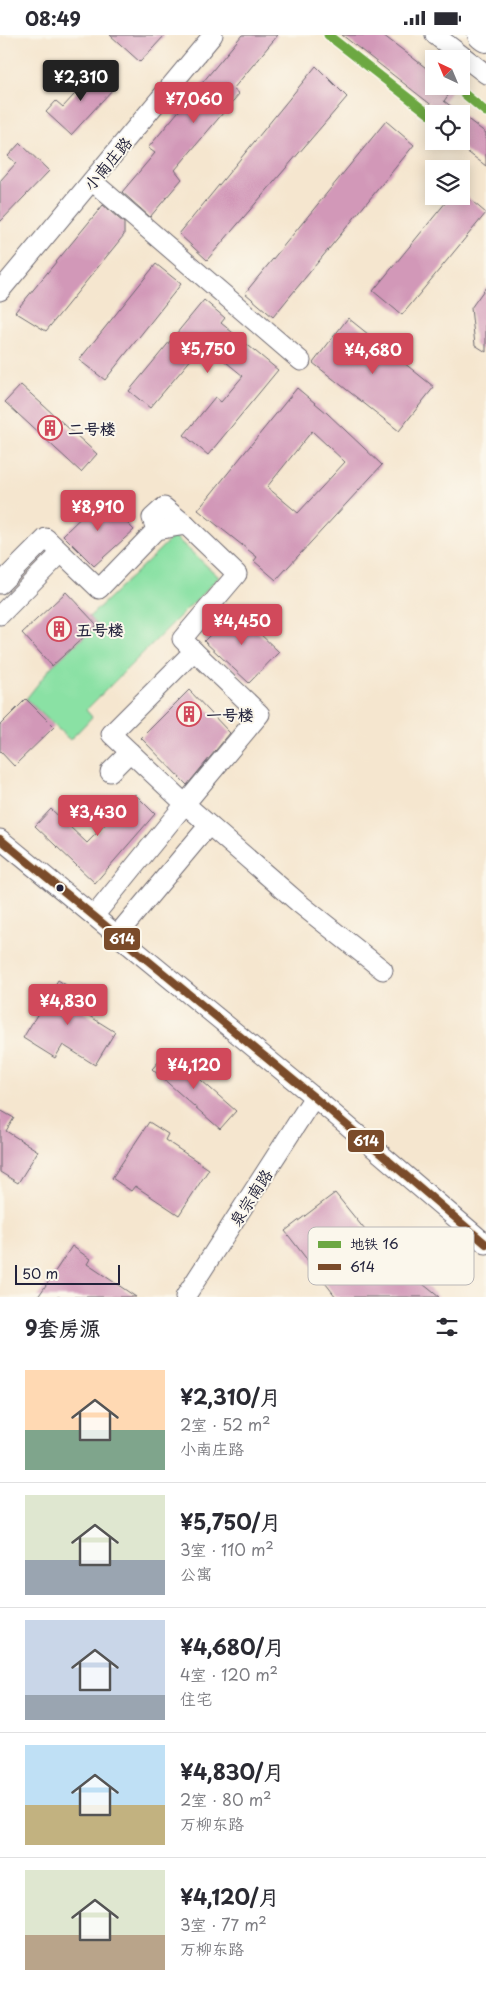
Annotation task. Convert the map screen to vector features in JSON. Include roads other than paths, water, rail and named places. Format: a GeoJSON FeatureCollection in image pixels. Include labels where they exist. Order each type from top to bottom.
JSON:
{"type":"FeatureCollection","features":[{"type":"Feature","properties":{"kind":"highway"},"geometry":{"type":"LineString","coordinates":[[482,35],[486,38]]}},
{"type":"Feature","properties":{"kind":"street","name":"小南庄路"},"geometry":{"type":"LineString","coordinates":[[0,291],[213,35]]}},
{"type":"Feature","properties":{"kind":"street"},"geometry":{"type":"LineString","coordinates":[[435,35],[486,74]]}},
{"type":"Feature","properties":{"kind":"street"},"geometry":{"type":"LineString","coordinates":[[92,181],[301,361]]}},
{"type":"Feature","properties":{"kind":"street"},"geometry":{"type":"LineString","coordinates":[[0,584],[46,538],[99,589],[156,530],[186,525],[237,574],[182,639],[260,714],[94,916]]}},
{"type":"Feature","properties":{"kind":"street"},"geometry":{"type":"LineString","coordinates":[[0,615],[61,553]]}},
{"type":"Feature","properties":{"kind":"street"},"geometry":{"type":"LineString","coordinates":[[194,651],[111,734],[185,804],[300,904],[383,970]]}},
{"type":"Feature","properties":{"kind":"street"},"geometry":{"type":"LineString","coordinates":[[110,772],[130,752]]}},
{"type":"Feature","properties":{"kind":"street"},"geometry":{"type":"LineString","coordinates":[[117,935],[209,825]]}},
{"type":"Feature","properties":{"kind":"street"},"geometry":{"type":"LineString","coordinates":[[0,839],[314,1097],[465,1227]]}},
{"type":"Feature","properties":{"kind":"street","name":"泉宗南路"},"geometry":{"type":"LineString","coordinates":[[186,1297],[314,1097]]}},
{"type":"Feature","properties":{"kind":"street"},"geometry":{"type":"LineString","coordinates":[[474,1235],[486,1245]]}},
{"type":"Feature","properties":{"kind":"metro line","name":"16"},"geometry":{"type":"LineString","coordinates":[[328,35],[425,111]]}},
{"type":"Feature","properties":{"kind":"metro line","name":"16"},"geometry":{"type":"LineString","coordinates":[[466,95],[486,112]]}},
{"type":"Feature","properties":{"kind":"place","name":"二号楼"},"geometry":{"type":"Point","coordinates":[50,428]}},
{"type":"Feature","properties":{"kind":"place","name":"五号楼"},"geometry":{"type":"Point","coordinates":[59,629]}},
{"type":"Feature","properties":{"kind":"place","name":"一号楼"},"geometry":{"type":"Point","coordinates":[189,714]}}]}
